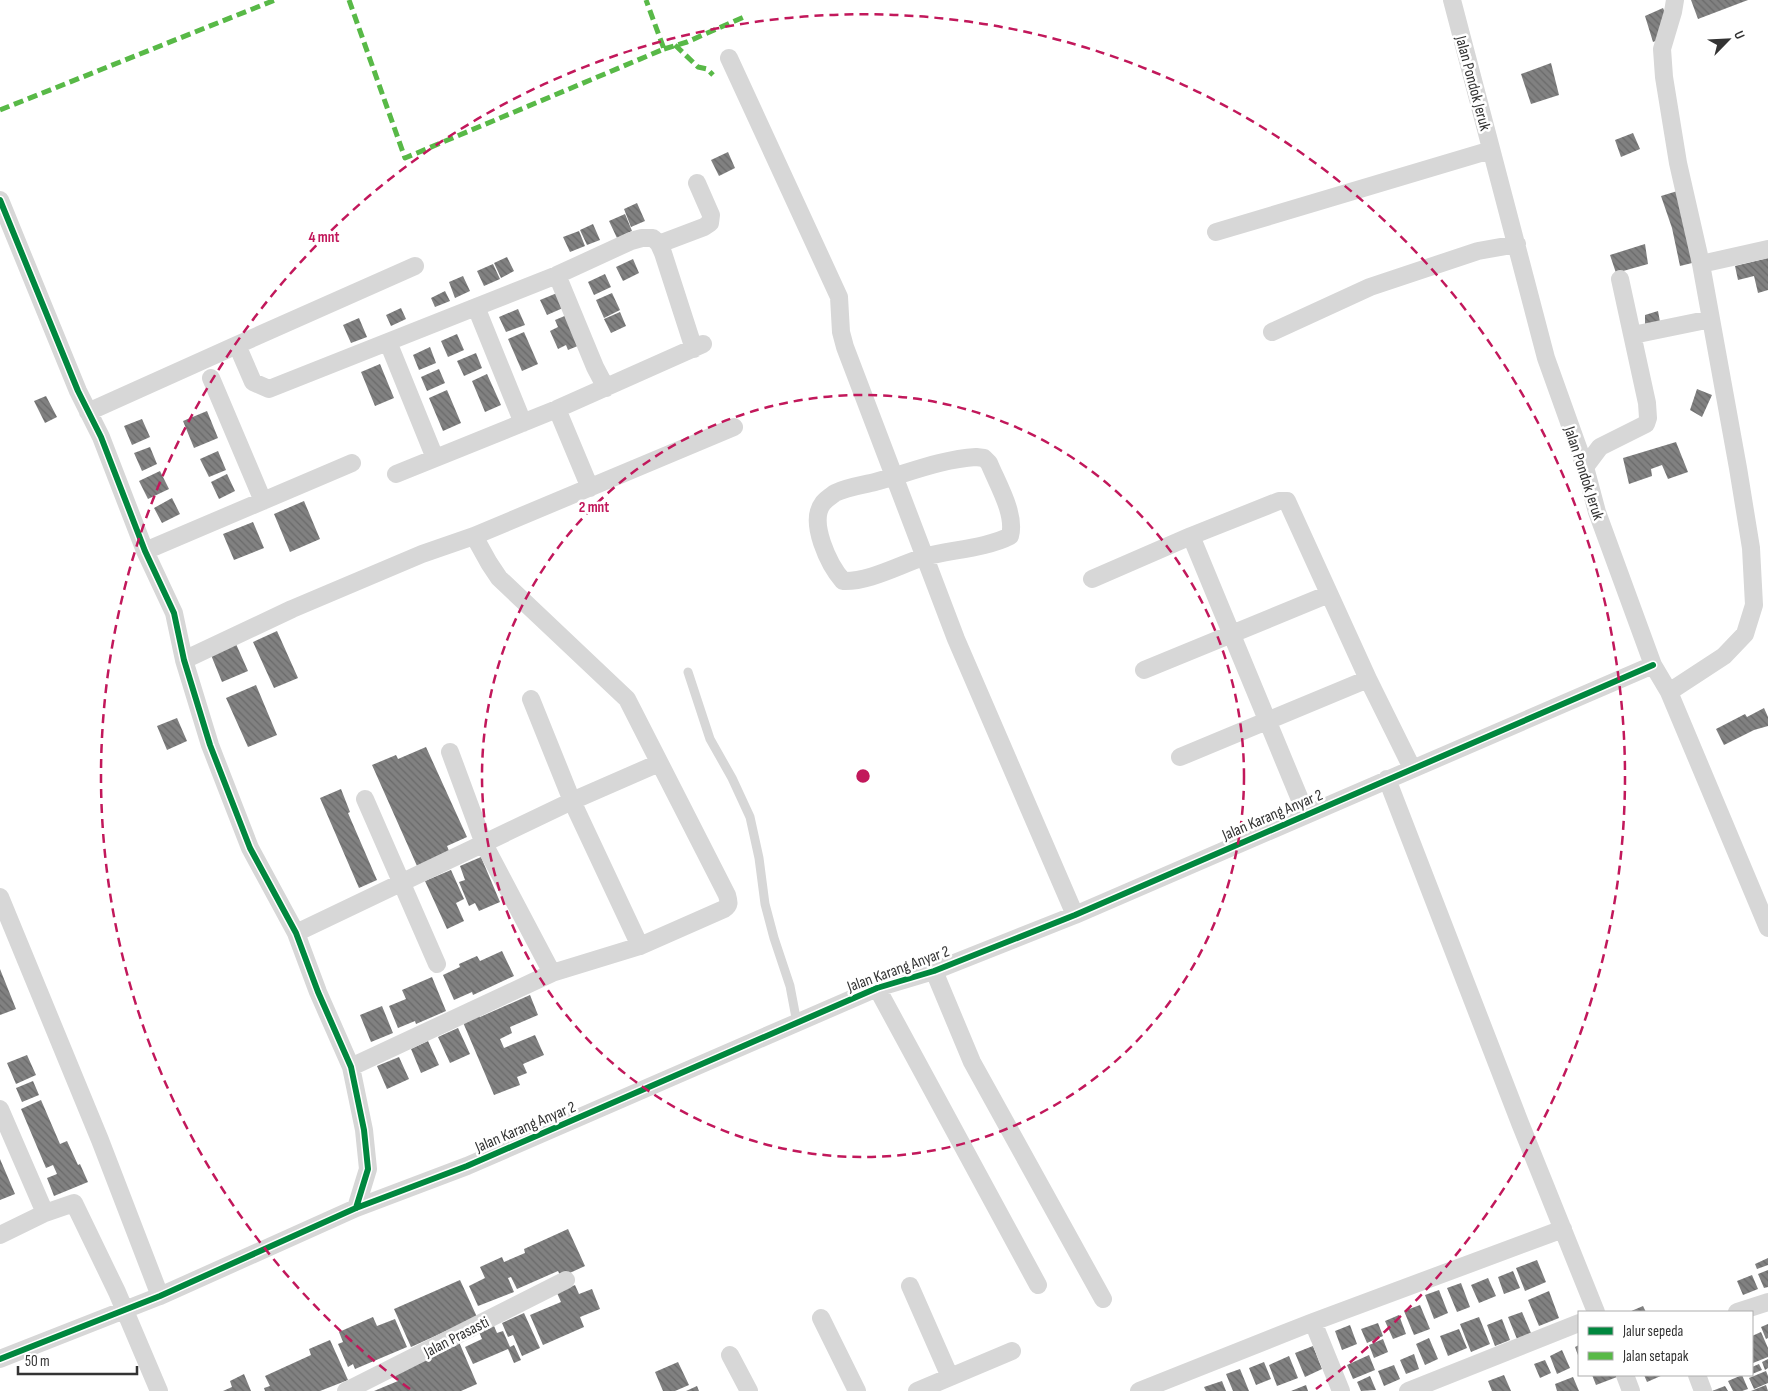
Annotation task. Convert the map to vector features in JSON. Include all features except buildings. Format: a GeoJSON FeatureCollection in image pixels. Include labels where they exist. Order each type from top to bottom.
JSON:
{"type":"FeatureCollection","features":[{"type":"Feature","properties":{"kind":"street","name":"Jalan Pondok Jeruk"},"geometry":{"type":"LineString","coordinates":[[1452,0],[1546,358],[1584,467],[1597,512],[1653,665],[1669,692],[1768,928]]}},
{"type":"Feature","properties":{"kind":"street"},"geometry":{"type":"LineString","coordinates":[[1669,692],[1724,656],[1745,634],[1754,605],[1751,548],[1738,468],[1701,264],[1678,163],[1664,77],[1662,49],[1675,0]]}},
{"type":"Feature","properties":{"kind":"street"},"geometry":{"type":"LineString","coordinates":[[729,58],[839,297],[841,332],[845,347],[924,557],[956,639],[1074,915]]}},
{"type":"Feature","properties":{"kind":"street"},"geometry":{"type":"LineString","coordinates":[[1216,232],[1491,150]]}},
{"type":"Feature","properties":{"kind":"street"},"geometry":{"type":"LineString","coordinates":[[659,244],[710,223],[711,216],[697,184]]}},
{"type":"Feature","properties":{"kind":"street"},"geometry":{"type":"LineString","coordinates":[[0,200],[78,391],[102,438],[145,551],[174,612],[184,660],[210,745],[250,848],[296,934],[318,992],[351,1067],[364,1130],[368,1169],[356,1208]]}},
{"type":"Feature","properties":{"kind":"street"},"geometry":{"type":"LineString","coordinates":[[236,346],[253,382],[268,389],[557,275],[631,241],[652,238],[659,244],[699,346],[557,409],[396,474]]}},
{"type":"Feature","properties":{"kind":"street"},"geometry":{"type":"LineString","coordinates":[[1272,332],[1370,287],[1478,250],[1517,244]]}},
{"type":"Feature","properties":{"kind":"street"},"geometry":{"type":"LineString","coordinates":[[1701,264],[1768,250]]}},
{"type":"Feature","properties":{"kind":"street"},"geometry":{"type":"LineString","coordinates":[[88,412],[415,266]]}},
{"type":"Feature","properties":{"kind":"street"},"geometry":{"type":"LineString","coordinates":[[557,275],[595,367],[606,388]]}},
{"type":"Feature","properties":{"kind":"street"},"geometry":{"type":"LineString","coordinates":[[1584,467],[1600,447],[1646,424],[1648,418],[1647,403],[1620,279]]}},
{"type":"Feature","properties":{"kind":"street"},"geometry":{"type":"LineString","coordinates":[[476,308],[523,423]]}},
{"type":"Feature","properties":{"kind":"street"},"geometry":{"type":"LineString","coordinates":[[1633,335],[1710,319]]}},
{"type":"Feature","properties":{"kind":"street"},"geometry":{"type":"LineString","coordinates":[[388,342],[435,458]]}},
{"type":"Feature","properties":{"kind":"street"},"geometry":{"type":"LineString","coordinates":[[211,378],[263,501]]}},
{"type":"Feature","properties":{"kind":"street"},"geometry":{"type":"LineString","coordinates":[[557,409],[590,488]]}},
{"type":"Feature","properties":{"kind":"street"},"geometry":{"type":"LineString","coordinates":[[184,660],[292,609],[422,554],[474,536],[734,427]]}},
{"type":"Feature","properties":{"kind":"street"},"geometry":{"type":"LineString","coordinates":[[962,458],[984,458],[989,463],[1010,516],[1010,536],[1003,540],[924,557],[859,580],[843,581],[826,555],[818,518],[819,509],[835,493],[962,458]]}},
{"type":"Feature","properties":{"kind":"street"},"geometry":{"type":"LineString","coordinates":[[145,551],[352,463]]}},
{"type":"Feature","properties":{"kind":"street"},"geometry":{"type":"LineString","coordinates":[[1092,579],[1191,536],[1279,501],[1287,501],[1368,679],[1412,768]]}},
{"type":"Feature","properties":{"kind":"street"},"geometry":{"type":"LineString","coordinates":[[351,1067],[552,973],[640,946],[724,910],[729,902],[628,699],[499,578],[474,536]]}},
{"type":"Feature","properties":{"kind":"street"},"geometry":{"type":"LineString","coordinates":[[1191,536],[1306,814]]}},
{"type":"Feature","properties":{"kind":"street"},"geometry":{"type":"LineString","coordinates":[[1144,670],[1329,594]]}},
{"type":"Feature","properties":{"kind":"street","name":"Jalan Karang Anyar 2"},"geometry":{"type":"LineString","coordinates":[[125,1309],[160,1296],[356,1208],[476,1162],[877,988],[934,971],[1074,915],[1653,665]]}},
{"type":"Feature","properties":{"kind":"street"},"geometry":{"type":"LineString","coordinates":[[1180,757],[1368,679]]}},
{"type":"Feature","properties":{"kind":"street"},"geometry":{"type":"LineString","coordinates":[[531,699],[572,801],[640,946]]}},
{"type":"Feature","properties":{"kind":"street"},"geometry":{"type":"LineString","coordinates":[[450,752],[484,844],[552,973]]}},
{"type":"Feature","properties":{"kind":"street"},"geometry":{"type":"LineString","coordinates":[[296,934],[572,801],[659,763]]}},
{"type":"Feature","properties":{"kind":"street"},"geometry":{"type":"LineString","coordinates":[[1388,779],[1516,1114],[1596,1311]]}},
{"type":"Feature","properties":{"kind":"street"},"geometry":{"type":"LineString","coordinates":[[365,799],[437,964]]}},
{"type":"Feature","properties":{"kind":"street"},"geometry":{"type":"LineString","coordinates":[[0,897],[100,1140],[160,1296]]}},
{"type":"Feature","properties":{"kind":"street"},"geometry":{"type":"LineString","coordinates":[[934,971],[972,1062],[1103,1299]]}},
{"type":"Feature","properties":{"kind":"street"},"geometry":{"type":"LineString","coordinates":[[877,988],[1038,1285]]}},
{"type":"Feature","properties":{"kind":"street"},"geometry":{"type":"LineString","coordinates":[[0,1109],[45,1213]]}},
{"type":"Feature","properties":{"kind":"street"},"geometry":{"type":"LineString","coordinates":[[0,1235],[45,1213],[74,1203],[125,1309],[159,1391]]}},
{"type":"Feature","properties":{"kind":"street"},"geometry":{"type":"LineString","coordinates":[[1140,1391],[1313,1322],[1563,1230]]}},
{"type":"Feature","properties":{"kind":"street","name":"Jalan Prasasti"},"geometry":{"type":"LineString","coordinates":[[346,1391],[566,1280]]}},
{"type":"Feature","properties":{"kind":"street"},"geometry":{"type":"LineString","coordinates":[[910,1286],[950,1377]]}},
{"type":"Feature","properties":{"kind":"street"},"geometry":{"type":"LineString","coordinates":[[1740,1311],[1768,1302]]}},
{"type":"Feature","properties":{"kind":"street"},"geometry":{"type":"LineString","coordinates":[[0,1359],[125,1309]]}},
{"type":"Feature","properties":{"kind":"street"},"geometry":{"type":"LineString","coordinates":[[821,1318],[857,1391]]}},
{"type":"Feature","properties":{"kind":"street"},"geometry":{"type":"LineString","coordinates":[[1313,1322],[1342,1391]]}},
{"type":"Feature","properties":{"kind":"street"},"geometry":{"type":"LineString","coordinates":[[1408,1391],[1578,1324]]}},
{"type":"Feature","properties":{"kind":"street"},"geometry":{"type":"LineString","coordinates":[[917,1391],[1012,1351]]}},
{"type":"Feature","properties":{"kind":"street"},"geometry":{"type":"LineString","coordinates":[[730,1355],[749,1391]]}},
{"type":"Feature","properties":{"kind":"street"},"geometry":{"type":"LineString","coordinates":[[1625,1376],[1631,1391]]}},
{"type":"Feature","properties":{"kind":"street"},"geometry":{"type":"LineString","coordinates":[[1697,1376],[1703,1391]]}},
{"type":"Feature","properties":{"kind":"lane"},"geometry":{"type":"LineString","coordinates":[[688,672],[710,739],[732,778],[750,817],[759,858],[765,904],[790,986],[797,1023]]}},
{"type":"Feature","properties":{"kind":"marked path"},"geometry":{"type":"LineString","coordinates":[[0,110],[275,0]]}},
{"type":"Feature","properties":{"kind":"marked path"},"geometry":{"type":"LineString","coordinates":[[349,0],[405,158],[664,49],[646,0]]}},
{"type":"Feature","properties":{"kind":"marked path"},"geometry":{"type":"LineString","coordinates":[[664,49],[687,42],[746,16]]}},
{"type":"Feature","properties":{"kind":"marked path"},"geometry":{"type":"LineString","coordinates":[[675,45],[698,67],[707,69],[713,75]]}},
{"type":"Feature","properties":{"kind":"cycle path"},"geometry":{"type":"LineString","coordinates":[[0,200],[78,391],[101,437],[145,551],[174,613],[184,660],[210,745],[250,848],[296,933],[318,992],[351,1067],[364,1130],[368,1169],[356,1208]]}},
{"type":"Feature","properties":{"kind":"cycle path"},"geometry":{"type":"LineString","coordinates":[[0,1359],[160,1296],[356,1208],[467,1166],[877,988],[934,971],[1075,915],[1653,665]]}}]}
